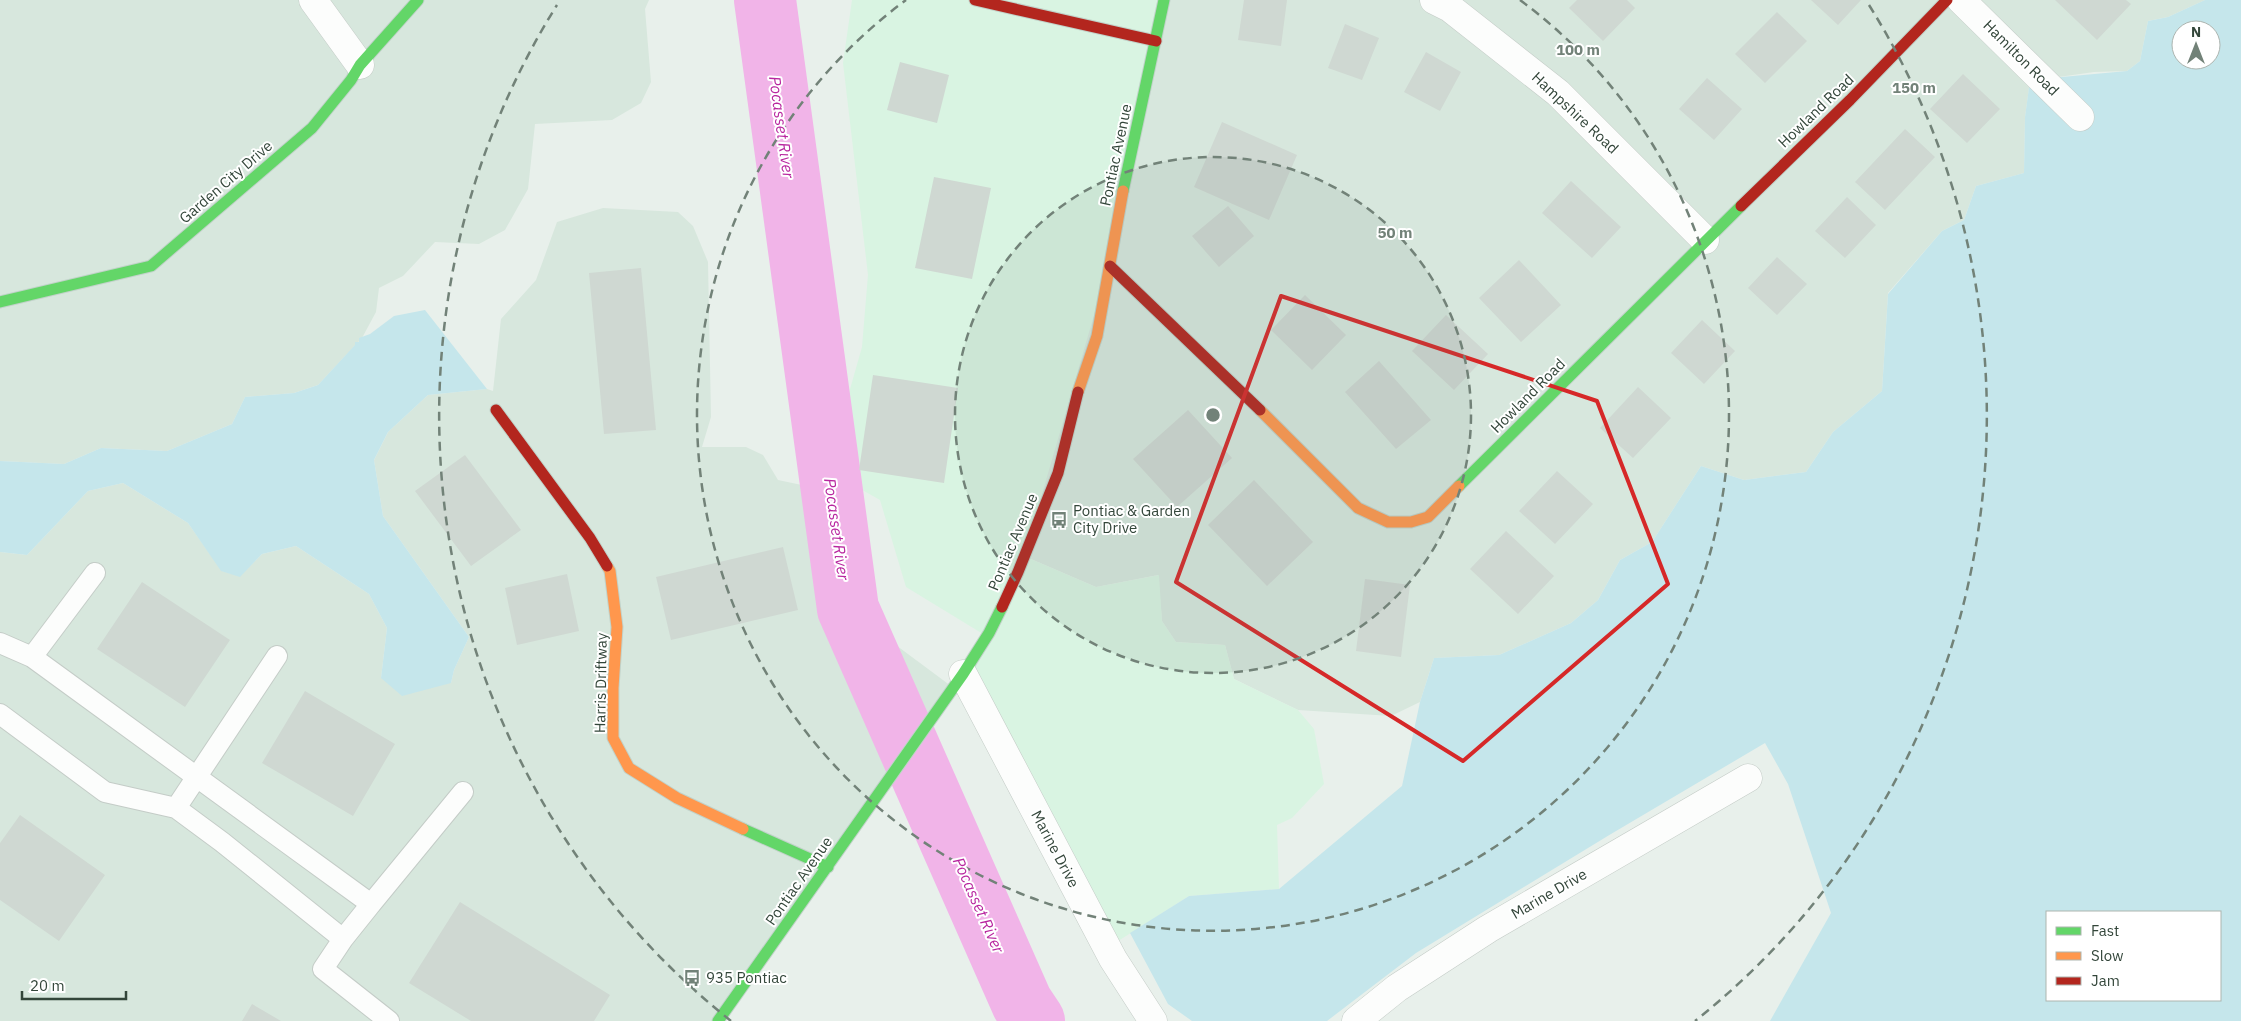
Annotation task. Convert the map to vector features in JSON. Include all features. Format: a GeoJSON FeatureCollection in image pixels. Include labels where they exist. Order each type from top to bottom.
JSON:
{"type":"FeatureCollection","features":[{"type":"Feature","properties":{"kind":"street"},"geometry":{"type":"LineString","coordinates":[[313,0],[360,65]]}},
{"type":"Feature","properties":{"kind":"street","name":"Garden City Drive"},"geometry":{"type":"LineString","coordinates":[[0,302],[151,266],[312,128],[351,80],[360,65],[418,0]]}},
{"type":"Feature","properties":{"kind":"street"},"geometry":{"type":"LineString","coordinates":[[975,0],[1156,41]]}},
{"type":"Feature","properties":{"kind":"street","name":"Pontiac Avenue"},"geometry":{"type":"LineString","coordinates":[[718,1021],[963,674],[989,633],[1018,572],[1058,473],[1077,395],[1097,336],[1126,172],[1164,0]]}},
{"type":"Feature","properties":{"kind":"street","name":"Hampshire Road"},"geometry":{"type":"LineString","coordinates":[[1434,0],[1450,8],[1558,93],[1705,240]]}},
{"type":"Feature","properties":{"kind":"street","name":"Howland Road"},"geometry":{"type":"LineString","coordinates":[[1110,266],[1274,423],[1358,508],[1388,522],[1411,522],[1428,517],[1705,240],[1850,100],[1947,0]]}},
{"type":"Feature","properties":{"kind":"street","name":"Hamilton Road"},"geometry":{"type":"LineString","coordinates":[[1962,0],[2080,117]]}},
{"type":"Feature","properties":{"kind":"street","name":"Harris Driftway"},"geometry":{"type":"LineString","coordinates":[[496,410],[590,538],[610,571],[617,627],[613,688],[613,738],[629,768],[677,798],[828,867]]}},
{"type":"Feature","properties":{"kind":"street","name":"Marine Drive"},"geometry":{"type":"LineString","coordinates":[[963,674],[1113,959],[1153,1021]]}},
{"type":"Feature","properties":{"kind":"street","name":"Marine Drive"},"geometry":{"type":"LineString","coordinates":[[1356,1021],[1397,988],[1488,929],[1748,778]]}},
{"type":"Feature","properties":{"kind":"lane"},"geometry":{"type":"LineString","coordinates":[[32,657],[94,572]]}},
{"type":"Feature","properties":{"kind":"lane"},"geometry":{"type":"LineString","coordinates":[[0,644],[32,657],[371,904]]}},
{"type":"Feature","properties":{"kind":"lane"},"geometry":{"type":"LineString","coordinates":[[176,808],[277,656]]}},
{"type":"Feature","properties":{"kind":"lane"},"geometry":{"type":"LineString","coordinates":[[0,714],[105,792],[176,808],[343,938]]}},
{"type":"Feature","properties":{"kind":"lane"},"geometry":{"type":"LineString","coordinates":[[389,1021],[323,969],[343,938],[463,792]]}},
{"type":"Feature","properties":{"kind":"highlighted area"},"geometry":{"type":"Polygon","coordinates":[[[1281,296],[1597,401],[1668,584],[1463,761],[1176,582],[1281,296]]]}},
{"type":"Feature","properties":{"kind":"shaded area"},"geometry":{"type":"Polygon","coordinates":[[[0,0],[649,0],[645,9],[651,82],[641,103],[612,120],[535,124],[528,189],[505,230],[479,244],[435,242],[403,276],[379,288],[376,312],[362,338],[318,385],[294,393],[245,397],[232,424],[167,451],[101,448],[64,464],[0,461],[0,0]]]}},
{"type":"Feature","properties":{"kind":"shaded area"},"geometry":{"type":"Polygon","coordinates":[[[852,0],[1164,0],[1117,236],[1024,556],[1096,587],[1159,575],[1162,621],[1176,642],[1225,645],[1234,679],[1298,710],[1314,729],[1324,784],[1292,818],[1277,825],[1279,889],[1189,896],[1115,943],[964,676],[983,634],[906,587],[880,500],[827,470],[862,347],[868,275],[843,63],[852,0]]]}},
{"type":"Feature","properties":{"kind":"shaded area"},"geometry":{"type":"Polygon","coordinates":[[[1164,0],[2205,0],[2168,17],[2148,21],[2140,61],[2127,71],[2094,72],[2030,81],[2025,117],[2024,173],[1976,186],[1964,220],[1942,231],[1888,293],[1882,391],[1833,432],[1806,472],[1744,480],[1701,466],[1652,542],[1620,560],[1598,600],[1571,623],[1499,655],[1434,658],[1420,702],[1391,716],[1298,710],[1234,679],[1225,645],[1176,642],[1162,621],[1158,575],[1096,587],[1024,556],[1164,0]]]}},
{"type":"Feature","properties":{"kind":"shaded area"},"geometry":{"type":"Polygon","coordinates":[[[2205,0],[2241,0],[2241,1021],[1770,1021],[1831,913],[1788,784],[1765,743],[1416,953],[1327,1021],[1192,1021],[1168,1004],[1130,933],[1189,896],[1279,889],[1402,786],[1420,702],[1434,658],[1499,655],[1571,623],[1598,600],[1620,560],[1652,542],[1701,466],[1744,480],[1806,472],[1833,432],[1882,391],[1888,294],[1942,231],[1964,220],[1976,186],[2024,173],[2025,117],[2030,80],[2127,71],[2140,61],[2148,21],[2168,17],[2205,0]]]}},
{"type":"Feature","properties":{"kind":"shaded area"},"geometry":{"type":"Polygon","coordinates":[[[603,208],[678,212],[693,226],[708,262],[711,417],[702,447],[746,447],[763,455],[778,480],[821,489],[841,544],[861,568],[881,634],[951,686],[718,1021],[0,1021],[0,552],[27,555],[88,491],[123,483],[188,523],[222,571],[240,576],[262,554],[296,546],[369,594],[387,628],[381,678],[451,683],[454,670],[469,637],[383,516],[374,460],[388,432],[428,395],[487,389],[493,391],[501,319],[536,280],[557,222],[603,208]]]}},
{"type":"Feature","properties":{"kind":"shaded area"},"geometry":{"type":"Polygon","coordinates":[[[425,310],[487,389],[428,395],[388,432],[374,460],[383,516],[469,637],[454,670],[451,683],[402,696],[381,678],[387,628],[369,594],[296,546],[262,554],[240,577],[221,571],[188,523],[123,483],[88,491],[27,555],[0,552],[0,461],[64,464],[101,448],[167,451],[232,424],[245,397],[294,393],[318,385],[355,345],[355,342],[359,342],[359,338],[370,334],[394,316],[425,310]]]}},
{"type":"Feature","properties":{"kind":"building"},"geometry":{"type":"Polygon","coordinates":[[[1244,0],[1287,0],[1281,46],[1238,40],[1244,0]]]}},
{"type":"Feature","properties":{"kind":"building"},"geometry":{"type":"Polygon","coordinates":[[[1577,0],[1627,0],[1635,8],[1603,41],[1569,8],[1577,0]]]}},
{"type":"Feature","properties":{"kind":"building"},"geometry":{"type":"Polygon","coordinates":[[[1811,0],[1861,0],[1838,25],[1811,0]]]}},
{"type":"Feature","properties":{"kind":"building"},"geometry":{"type":"Polygon","coordinates":[[[2055,0],[2126,0],[2131,4],[2097,40],[2055,0]]]}},
{"type":"Feature","properties":{"kind":"building"},"geometry":{"type":"Polygon","coordinates":[[[1777,12],[1807,41],[1765,83],[1735,54],[1777,12]]]}},
{"type":"Feature","properties":{"kind":"building"},"geometry":{"type":"Polygon","coordinates":[[[1345,24],[1379,38],[1362,80],[1328,68],[1345,24]]]}},
{"type":"Feature","properties":{"kind":"building"},"geometry":{"type":"Polygon","coordinates":[[[1426,52],[1461,72],[1440,111],[1404,92],[1426,52]]]}},
{"type":"Feature","properties":{"kind":"building"},"geometry":{"type":"Polygon","coordinates":[[[900,62],[949,75],[937,123],[887,110],[900,62]]]}},
{"type":"Feature","properties":{"kind":"building"},"geometry":{"type":"Polygon","coordinates":[[[1963,74],[2000,109],[1967,143],[1930,109],[1963,74]]]}},
{"type":"Feature","properties":{"kind":"building"},"geometry":{"type":"Polygon","coordinates":[[[1707,78],[1742,109],[1714,140],[1679,109],[1707,78]]]}},
{"type":"Feature","properties":{"kind":"building"},"geometry":{"type":"Polygon","coordinates":[[[1222,122],[1297,155],[1269,220],[1194,187],[1222,122]]]}},
{"type":"Feature","properties":{"kind":"building"},"geometry":{"type":"Polygon","coordinates":[[[1905,129],[1935,157],[1885,210],[1855,182],[1905,129]]]}},
{"type":"Feature","properties":{"kind":"building"},"geometry":{"type":"Polygon","coordinates":[[[934,177],[991,188],[972,279],[915,268],[934,177]]]}},
{"type":"Feature","properties":{"kind":"building"},"geometry":{"type":"Polygon","coordinates":[[[1571,181],[1621,227],[1592,258],[1542,213],[1571,181]]]}},
{"type":"Feature","properties":{"kind":"building"},"geometry":{"type":"Polygon","coordinates":[[[1847,197],[1876,225],[1845,258],[1815,231],[1847,197]]]}},
{"type":"Feature","properties":{"kind":"building"},"geometry":{"type":"Polygon","coordinates":[[[1228,206],[1254,236],[1219,267],[1192,236],[1228,206]]]}},
{"type":"Feature","properties":{"kind":"building"},"geometry":{"type":"Polygon","coordinates":[[[1777,257],[1807,284],[1777,315],[1748,288],[1777,257]]]}},
{"type":"Feature","properties":{"kind":"building"},"geometry":{"type":"Polygon","coordinates":[[[1519,260],[1561,305],[1521,342],[1479,298],[1519,260]]]}},
{"type":"Feature","properties":{"kind":"building"},"geometry":{"type":"Polygon","coordinates":[[[641,268],[656,430],[604,434],[589,273],[641,268]]]}},
{"type":"Feature","properties":{"kind":"building"},"geometry":{"type":"Polygon","coordinates":[[[1305,295],[1346,335],[1312,370],[1271,330],[1305,295]]]}},
{"type":"Feature","properties":{"kind":"building"},"geometry":{"type":"Polygon","coordinates":[[[1446,315],[1488,354],[1454,390],[1412,351],[1446,315]]]}},
{"type":"Feature","properties":{"kind":"building"},"geometry":{"type":"Polygon","coordinates":[[[1702,320],[1735,351],[1704,384],[1671,353],[1702,320]]]}},
{"type":"Feature","properties":{"kind":"building"},"geometry":{"type":"Polygon","coordinates":[[[1379,361],[1431,420],[1396,449],[1345,392],[1379,361]]]}},
{"type":"Feature","properties":{"kind":"building"},"geometry":{"type":"Polygon","coordinates":[[[873,375],[958,388],[944,483],[859,470],[873,375]]]}},
{"type":"Feature","properties":{"kind":"building"},"geometry":{"type":"Polygon","coordinates":[[[1638,387],[1671,418],[1633,458],[1600,428],[1638,387]]]}},
{"type":"Feature","properties":{"kind":"building"},"geometry":{"type":"Polygon","coordinates":[[[1188,410],[1232,458],[1177,507],[1133,459],[1188,410]]]}},
{"type":"Feature","properties":{"kind":"building"},"geometry":{"type":"Polygon","coordinates":[[[465,455],[521,530],[471,566],[415,491],[465,455]]]}},
{"type":"Feature","properties":{"kind":"building"},"geometry":{"type":"Polygon","coordinates":[[[1557,471],[1593,504],[1555,544],[1519,511],[1557,471]]]}},
{"type":"Feature","properties":{"kind":"building"},"geometry":{"type":"Polygon","coordinates":[[[1254,480],[1313,542],[1267,586],[1208,525],[1254,480]]]}},
{"type":"Feature","properties":{"kind":"building"},"geometry":{"type":"Polygon","coordinates":[[[1506,531],[1554,576],[1518,614],[1470,569],[1506,531]]]}},
{"type":"Feature","properties":{"kind":"building"},"geometry":{"type":"Polygon","coordinates":[[[783,547],[798,610],[671,640],[656,577],[783,547]]]}},
{"type":"Feature","properties":{"kind":"building"},"geometry":{"type":"Polygon","coordinates":[[[567,574],[579,631],[517,645],[505,588],[567,574]]]}},
{"type":"Feature","properties":{"kind":"building"},"geometry":{"type":"Polygon","coordinates":[[[1365,579],[1410,585],[1401,657],[1356,651],[1365,579]]]}},
{"type":"Feature","properties":{"kind":"building"},"geometry":{"type":"Polygon","coordinates":[[[142,582],[230,640],[185,707],[97,649],[142,582]]]}},
{"type":"Feature","properties":{"kind":"building"},"geometry":{"type":"Polygon","coordinates":[[[305,691],[395,744],[353,816],[262,763],[305,691]]]}},
{"type":"Feature","properties":{"kind":"building"},"geometry":{"type":"Polygon","coordinates":[[[20,815],[105,875],[59,941],[0,900],[0,843],[20,815]]]}},
{"type":"Feature","properties":{"kind":"building"},"geometry":{"type":"Polygon","coordinates":[[[460,902],[610,995],[594,1021],[471,1021],[409,983],[460,902]]]}},
{"type":"Feature","properties":{"kind":"building"},"geometry":{"type":"Polygon","coordinates":[[[252,1004],[281,1021],[242,1021],[252,1004]]]}},
{"type":"Feature","properties":{"kind":"waterway","name":"Pocasset River"},"geometry":{"type":"LineString","coordinates":[[765,0],[848,609],[1022,1003],[1034,1021]]}},
{"type":"Feature","properties":{"kind":"traffic: fast"},"geometry":{"type":"LineString","coordinates":[[0,302],[151,266],[312,128],[351,80],[360,65],[418,0]]}},
{"type":"Feature","properties":{"kind":"traffic: fast"},"geometry":{"type":"LineString","coordinates":[[1123,191],[1164,0]]}},
{"type":"Feature","properties":{"kind":"traffic: fast"},"geometry":{"type":"LineString","coordinates":[[1459,486],[1741,206]]}},
{"type":"Feature","properties":{"kind":"traffic: fast"},"geometry":{"type":"LineString","coordinates":[[718,1021],[963,674],[989,633],[1002,607]]}},
{"type":"Feature","properties":{"kind":"traffic: fast"},"geometry":{"type":"LineString","coordinates":[[743,829],[828,867]]}},
{"type":"Feature","properties":{"kind":"traffic: slow"},"geometry":{"type":"LineString","coordinates":[[1078,392],[1097,336],[1123,191]]}},
{"type":"Feature","properties":{"kind":"traffic: slow"},"geometry":{"type":"LineString","coordinates":[[1260,410],[1358,508],[1388,522],[1411,522],[1428,517],[1459,486]]}},
{"type":"Feature","properties":{"kind":"traffic: slow"},"geometry":{"type":"LineString","coordinates":[[607,566],[610,571],[617,627],[613,688],[613,738],[629,768],[677,798],[743,829]]}},
{"type":"Feature","properties":{"kind":"traffic: jam"},"geometry":{"type":"LineString","coordinates":[[975,0],[1156,41]]}},
{"type":"Feature","properties":{"kind":"traffic: jam"},"geometry":{"type":"LineString","coordinates":[[1741,206],[1850,100],[1947,0]]}},
{"type":"Feature","properties":{"kind":"traffic: jam"},"geometry":{"type":"LineString","coordinates":[[1110,266],[1260,410]]}},
{"type":"Feature","properties":{"kind":"traffic: jam"},"geometry":{"type":"LineString","coordinates":[[1002,607],[1058,473],[1078,392]]}},
{"type":"Feature","properties":{"kind":"traffic: jam"},"geometry":{"type":"LineString","coordinates":[[496,410],[590,538],[607,566]]}},
{"type":"Feature","properties":{"kind":"place","name":"Pontiac & Garden City Drive"},"geometry":{"type":"Point","coordinates":[1059,520]}},
{"type":"Feature","properties":{"kind":"place","name":"935 Pontiac"},"geometry":{"type":"Point","coordinates":[692,978]}}]}
